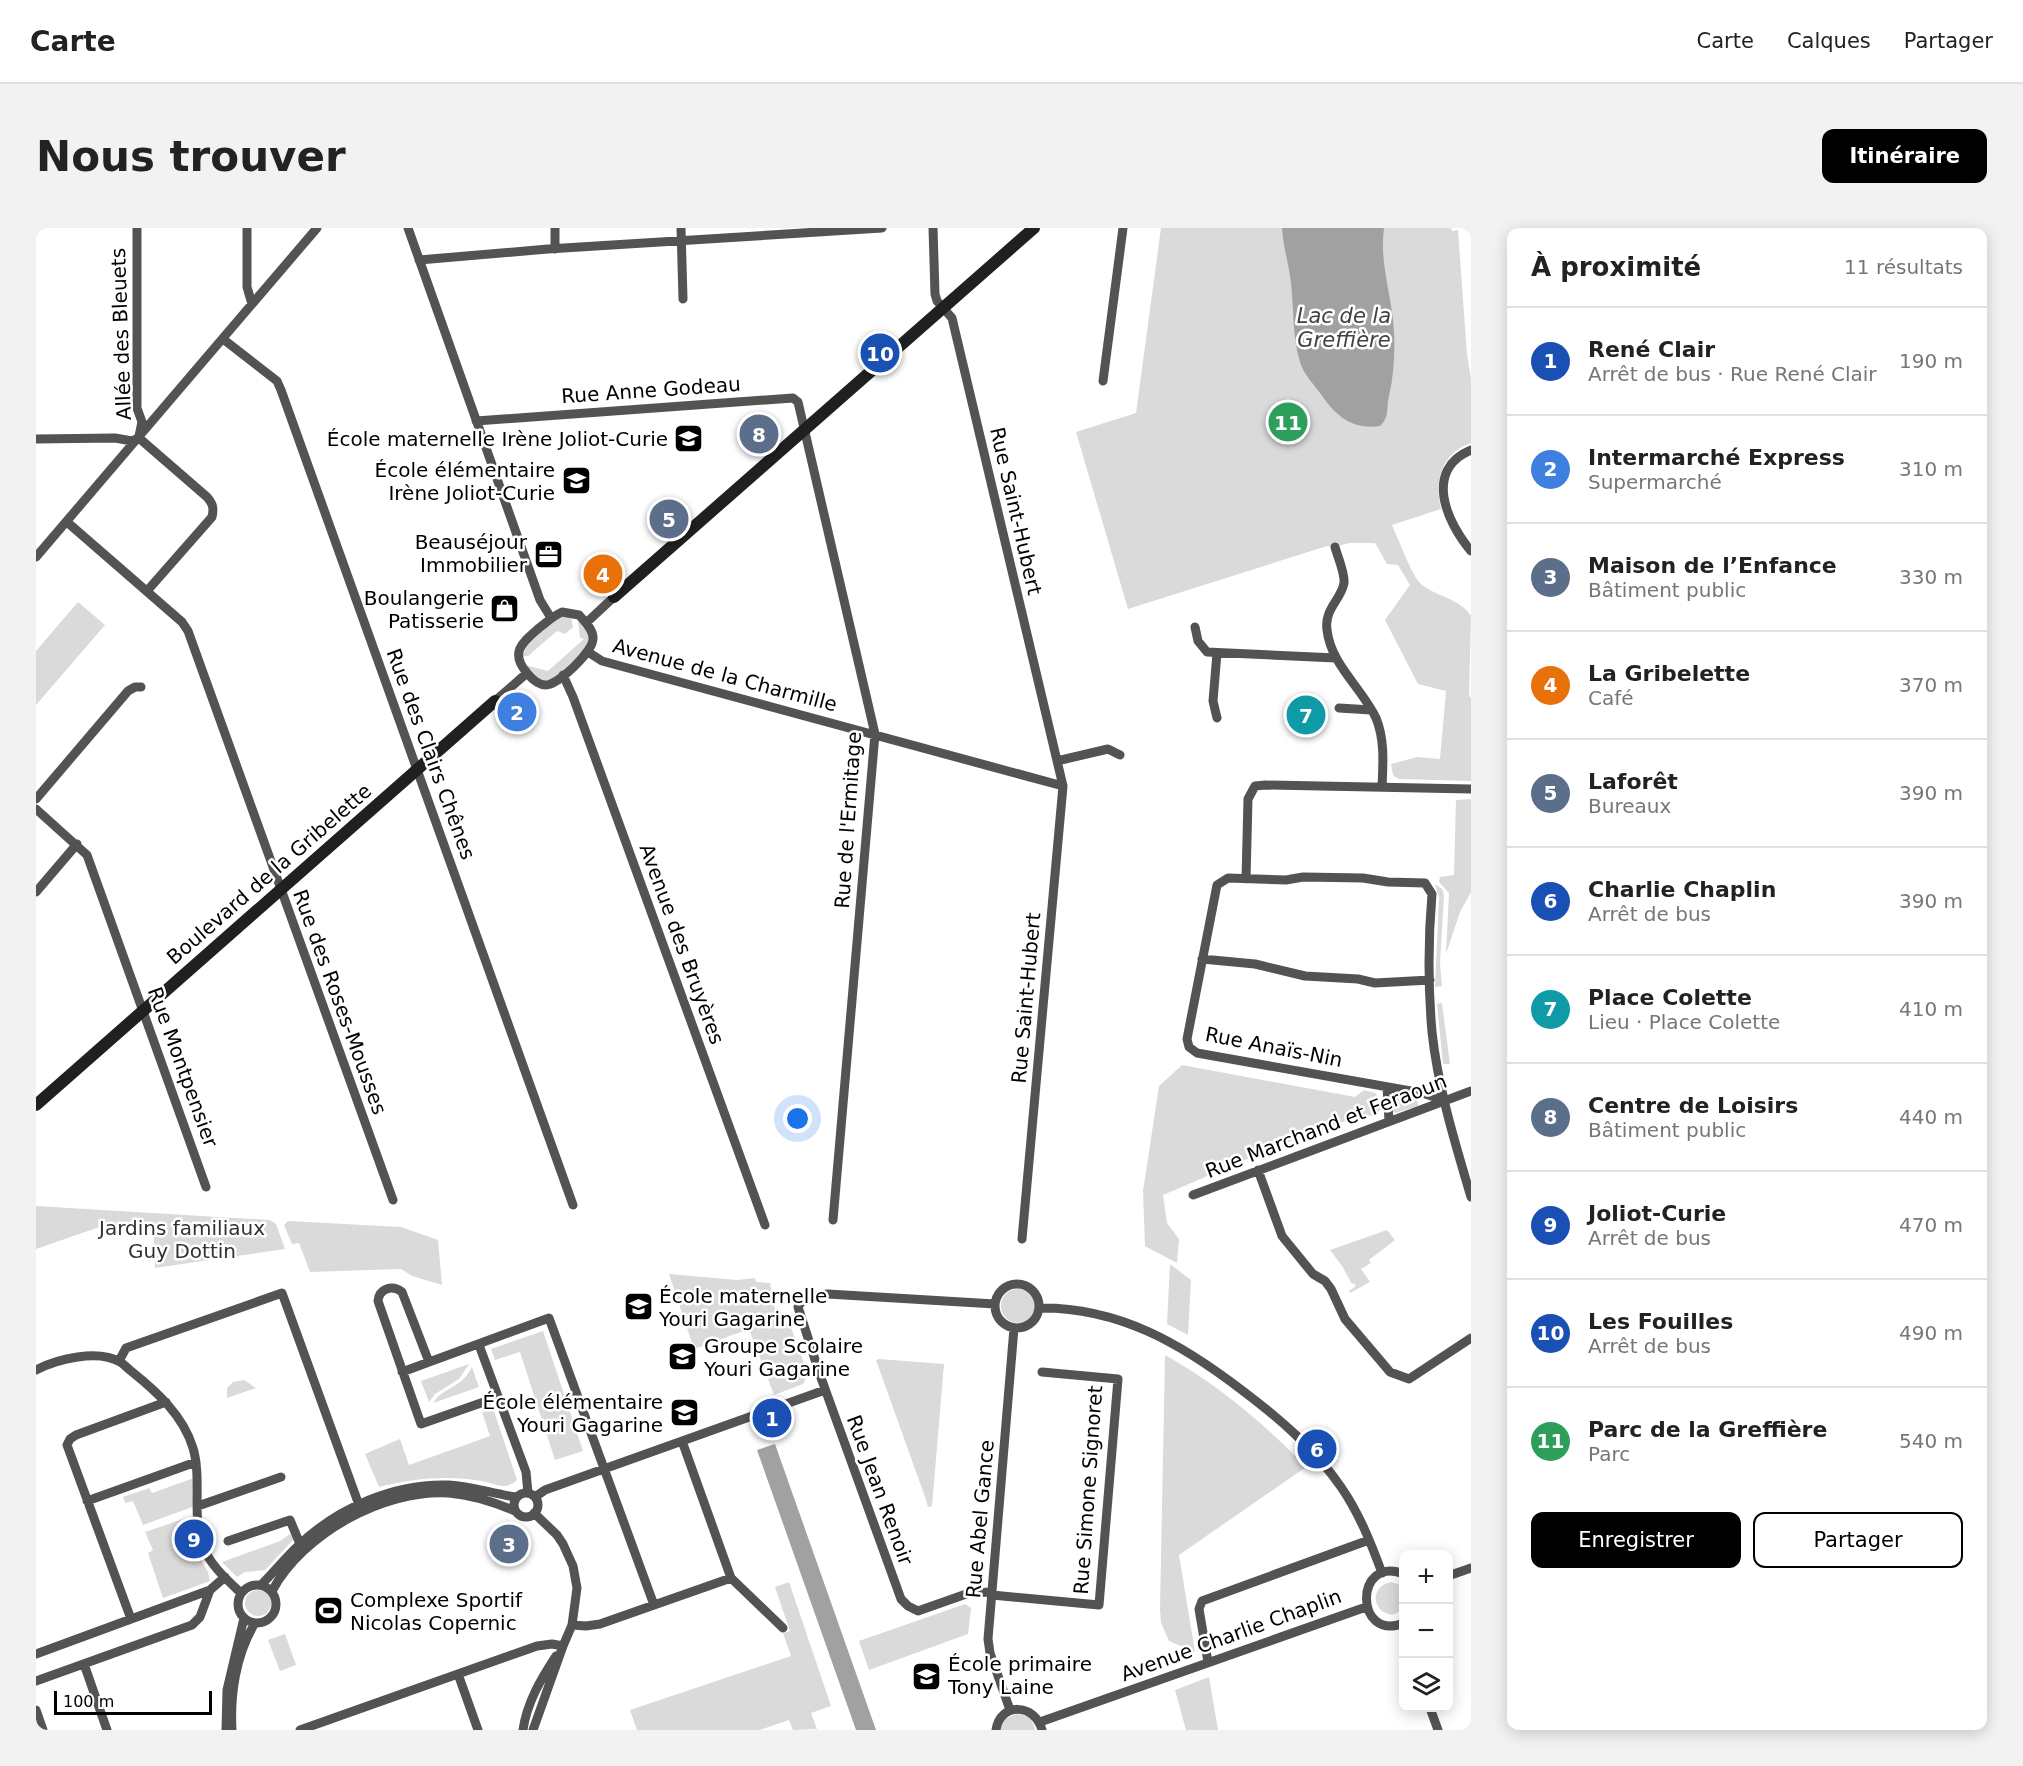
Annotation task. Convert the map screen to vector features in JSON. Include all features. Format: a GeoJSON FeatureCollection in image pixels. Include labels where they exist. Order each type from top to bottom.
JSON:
{"type":"FeatureCollection","features":[{"type":"Feature","properties":{"kind":"main road"},"geometry":{"type":"LineString","coordinates":[[614,597],[1034,228]]}},
{"type":"Feature","properties":{"kind":"main road","name":"Boulevard de la Gribelette"},"geometry":{"type":"LineString","coordinates":[[36,1105],[495,701]]}},
{"type":"Feature","properties":{"kind":"street","name":"Allée des Bleuets"},"geometry":{"type":"LineString","coordinates":[[137,228],[137,408],[142,427],[139,438]]}},
{"type":"Feature","properties":{"kind":"street"},"geometry":{"type":"LineString","coordinates":[[247,228],[247,287],[252,304]]}},
{"type":"Feature","properties":{"kind":"street"},"geometry":{"type":"LineString","coordinates":[[36,557],[317,228]]}},
{"type":"Feature","properties":{"kind":"street"},"geometry":{"type":"LineString","coordinates":[[408,228],[540,600],[551,618]]}},
{"type":"Feature","properties":{"kind":"street"},"geometry":{"type":"LineString","coordinates":[[555,228],[555,249]]}},
{"type":"Feature","properties":{"kind":"street"},"geometry":{"type":"LineString","coordinates":[[681,228],[683,298]]}},
{"type":"Feature","properties":{"kind":"street"},"geometry":{"type":"LineString","coordinates":[[419,260],[806,230],[882,228]]}},
{"type":"Feature","properties":{"kind":"street","name":"Rue Saint-Hubert"},"geometry":{"type":"LineString","coordinates":[[933,228],[935,294],[937,301],[952,318],[1063,786],[1023,1239]]}},
{"type":"Feature","properties":{"kind":"street"},"geometry":{"type":"LineString","coordinates":[[1103,381],[1123,228]]}},
{"type":"Feature","properties":{"kind":"street","name":"Rue des Clairs Chênes"},"geometry":{"type":"LineString","coordinates":[[223,339],[277,381],[281,390],[573,1205]]}},
{"type":"Feature","properties":{"kind":"street","name":"Rue Anne Godeau"},"geometry":{"type":"LineString","coordinates":[[476,421],[793,398],[798,402],[803,430]]}},
{"type":"Feature","properties":{"kind":"street","name":"Rue de l'Ermitage"},"geometry":{"type":"LineString","coordinates":[[803,430],[875,734],[832,1220]]}},
{"type":"Feature","properties":{"kind":"street"},"geometry":{"type":"LineString","coordinates":[[36,439],[115,438],[132,441],[139,438]]}},
{"type":"Feature","properties":{"kind":"street"},"geometry":{"type":"LineString","coordinates":[[139,438],[207,497],[214,509],[212,517],[147,591]]}},
{"type":"Feature","properties":{"kind":"street"},"geometry":{"type":"LineString","coordinates":[[1471,450],[1450,465],[1443,487],[1449,518],[1471,551]]}},
{"type":"Feature","properties":{"kind":"street","name":"Rue des Roses-Mousses"},"geometry":{"type":"LineString","coordinates":[[67,522],[183,622],[188,631],[393,1200]]}},
{"type":"Feature","properties":{"kind":"street"},"geometry":{"type":"LineString","coordinates":[[1335,547],[1344,586],[1333,603],[1326,621],[1327,630],[1336,658],[1371,710],[1380,731],[1382,787]]}},
{"type":"Feature","properties":{"kind":"street"},"geometry":{"type":"LineString","coordinates":[[586,623],[614,597]]}},
{"type":"Feature","properties":{"kind":"street"},"geometry":{"type":"LineString","coordinates":[[567,612],[579,615],[586,623],[593,638],[593,644],[588,652],[563,675],[545,685],[527,673],[519,659],[519,648],[551,618],[567,612]]}},
{"type":"Feature","properties":{"kind":"street"},"geometry":{"type":"LineString","coordinates":[[1195,627],[1198,641],[1207,652],[1336,658]]}},
{"type":"Feature","properties":{"kind":"street","name":"Avenue de la Charmille"},"geometry":{"type":"LineString","coordinates":[[588,652],[602,661],[1063,786]]}},
{"type":"Feature","properties":{"kind":"street"},"geometry":{"type":"LineString","coordinates":[[1217,653],[1213,701],[1217,718]]}},
{"type":"Feature","properties":{"kind":"street","name":"Boulevard de la Gribelette"},"geometry":{"type":"LineString","coordinates":[[495,701],[527,673]]}},
{"type":"Feature","properties":{"kind":"street","name":"Avenue des Bruyères"},"geometry":{"type":"LineString","coordinates":[[563,675],[573,697],[765,1225]]}},
{"type":"Feature","properties":{"kind":"street"},"geometry":{"type":"LineString","coordinates":[[36,799],[128,691],[141,687]]}},
{"type":"Feature","properties":{"kind":"street"},"geometry":{"type":"LineString","coordinates":[[1339,708],[1371,710]]}},
{"type":"Feature","properties":{"kind":"street"},"geometry":{"type":"LineString","coordinates":[[1057,761],[1108,749],[1120,754]]}},
{"type":"Feature","properties":{"kind":"street"},"geometry":{"type":"LineString","coordinates":[[1246,879],[1248,799],[1255,786],[1471,789]]}},
{"type":"Feature","properties":{"kind":"street","name":"Rue Montpensier"},"geometry":{"type":"LineString","coordinates":[[36,809],[77,844],[89,861],[206,1187]]}},
{"type":"Feature","properties":{"kind":"street"},"geometry":{"type":"LineString","coordinates":[[36,892],[77,844]]}},
{"type":"Feature","properties":{"kind":"street","name":"Rue Anaïs-Nin"},"geometry":{"type":"LineString","coordinates":[[1430,980],[1428,970],[1432,894],[1425,883],[1388,882],[1363,878],[1228,878],[1217,885],[1187,1038],[1189,1047],[1197,1053],[1422,1093],[1444,1100]]}},
{"type":"Feature","properties":{"kind":"street"},"geometry":{"type":"LineString","coordinates":[[1202,959],[1255,964],[1298,975],[1322,978],[1341,977],[1375,983],[1430,980],[1432,1034],[1444,1100],[1471,1197]]}},
{"type":"Feature","properties":{"kind":"street"},"geometry":{"type":"LineString","coordinates":[[1387,1087],[1389,1121]]}},
{"type":"Feature","properties":{"kind":"street","name":"Rue Marchand et Feraoun"},"geometry":{"type":"LineString","coordinates":[[1193,1195],[1471,1091]]}},
{"type":"Feature","properties":{"kind":"street"},"geometry":{"type":"LineString","coordinates":[[1258,1170],[1282,1236],[1313,1274],[1325,1281],[1345,1319],[1390,1372],[1409,1379],[1471,1338]]}},
{"type":"Feature","properties":{"kind":"street"},"geometry":{"type":"LineString","coordinates":[[1018,1284],[1031,1289],[1036,1294],[1039,1308],[1038,1315],[1028,1326],[1014,1328],[1002,1322],[998,1317],[995,1304],[1005,1287],[1018,1284]]}},
{"type":"Feature","properties":{"kind":"street"},"geometry":{"type":"LineString","coordinates":[[429,1362],[402,1292],[391,1287],[378,1296],[378,1301],[421,1424],[498,1397]]}},
{"type":"Feature","properties":{"kind":"street"},"geometry":{"type":"LineString","coordinates":[[119,1361],[126,1348],[282,1293],[296,1326],[359,1505]]}},
{"type":"Feature","properties":{"kind":"street","name":"Rue Jean Renoir"},"geometry":{"type":"LineString","coordinates":[[992,1593],[969,1593],[918,1611],[901,1599],[825,1390],[798,1307],[802,1300],[828,1294],[995,1304]]}},
{"type":"Feature","properties":{"kind":"street"},"geometry":{"type":"LineString","coordinates":[[1039,1308],[1082,1311],[1127,1322],[1173,1342],[1219,1372],[1277,1417],[1312,1451],[1354,1507],[1382,1573],[1390,1571],[1399,1573]]}},
{"type":"Feature","properties":{"kind":"street"},"geometry":{"type":"LineString","coordinates":[[402,1372],[549,1318],[654,1605]]}},
{"type":"Feature","properties":{"kind":"street","name":"Rue Abel Gance"},"geometry":{"type":"LineString","coordinates":[[1010,1710],[990,1653],[988,1639],[1014,1328]]}},
{"type":"Feature","properties":{"kind":"street"},"geometry":{"type":"LineString","coordinates":[[272,1591],[280,1576],[318,1538],[361,1512],[384,1503],[428,1494],[448,1493],[494,1502],[524,1517],[534,1513],[538,1507],[479,1345]]}},
{"type":"Feature","properties":{"kind":"street"},"geometry":{"type":"LineString","coordinates":[[36,1370],[76,1356],[95,1356],[119,1361],[150,1385],[166,1402],[182,1426],[192,1446],[196,1462],[198,1529],[201,1543],[210,1562],[241,1593]]}},
{"type":"Feature","properties":{"kind":"street","name":"Rue Simone Signoret"},"geometry":{"type":"LineString","coordinates":[[992,1593],[1099,1605],[1118,1379],[1042,1372]]}},
{"type":"Feature","properties":{"kind":"street"},"geometry":{"type":"LineString","coordinates":[[515,1511],[513,1504],[516,1497],[522,1493],[532,1495],[825,1390]]}},
{"type":"Feature","properties":{"kind":"street"},"geometry":{"type":"LineString","coordinates":[[131,1618],[67,1445],[70,1439],[166,1402]]}},
{"type":"Feature","properties":{"kind":"street"},"geometry":{"type":"LineString","coordinates":[[682,1441],[731,1578],[783,1628]]}},
{"type":"Feature","properties":{"kind":"street"},"geometry":{"type":"LineString","coordinates":[[87,1501],[196,1462]]}},
{"type":"Feature","properties":{"kind":"street"},"geometry":{"type":"LineString","coordinates":[[198,1506],[281,1477]]}},
{"type":"Feature","properties":{"kind":"street"},"geometry":{"type":"LineString","coordinates":[[261,1585],[300,1544],[337,1516],[359,1505],[398,1491],[431,1485],[465,1486],[516,1497]]}},
{"type":"Feature","properties":{"kind":"street"},"geometry":{"type":"LineString","coordinates":[[533,1730],[572,1625],[577,1594],[569,1555],[557,1535],[534,1513]]}},
{"type":"Feature","properties":{"kind":"street"},"geometry":{"type":"LineString","coordinates":[[228,1541],[290,1520],[300,1544]]}},
{"type":"Feature","properties":{"kind":"street"},"geometry":{"type":"LineString","coordinates":[[1208,1662],[1199,1609],[1202,1600],[1369,1540]]}},
{"type":"Feature","properties":{"kind":"street"},"geometry":{"type":"LineString","coordinates":[[1453,1575],[1471,1568]]}},
{"type":"Feature","properties":{"kind":"street","name":"Avenue Charlie Chaplin"},"geometry":{"type":"LineString","coordinates":[[1382,1573],[1369,1583],[1365,1599],[1366,1607],[1376,1620],[1384,1624],[1399,1626]]}},
{"type":"Feature","properties":{"kind":"street"},"geometry":{"type":"LineString","coordinates":[[36,1654],[210,1590],[225,1577]]}},
{"type":"Feature","properties":{"kind":"street"},"geometry":{"type":"LineString","coordinates":[[572,1625],[600,1624],[731,1578]]}},
{"type":"Feature","properties":{"kind":"street"},"geometry":{"type":"LineString","coordinates":[[261,1585],[272,1591],[276,1603],[274,1614],[265,1621],[255,1623],[244,1618],[239,1609],[241,1593],[250,1586],[261,1585]]}},
{"type":"Feature","properties":{"kind":"street"},"geometry":{"type":"LineString","coordinates":[[36,1682],[197,1622],[210,1590]]}},
{"type":"Feature","properties":{"kind":"street","name":"Avenue Charlie Chaplin"},"geometry":{"type":"LineString","coordinates":[[1010,1710],[1024,1709],[1036,1717],[1041,1726],[1208,1662],[1366,1607]]}},
{"type":"Feature","properties":{"kind":"street"},"geometry":{"type":"LineString","coordinates":[[226,1730],[227,1689],[244,1618]]}},
{"type":"Feature","properties":{"kind":"street"},"geometry":{"type":"LineString","coordinates":[[232,1730],[232,1704],[237,1671],[244,1646],[255,1623]]}},
{"type":"Feature","properties":{"kind":"street"},"geometry":{"type":"LineString","coordinates":[[300,1730],[537,1646],[552,1644],[562,1647]]}},
{"type":"Feature","properties":{"kind":"street"},"geometry":{"type":"LineString","coordinates":[[523,1730],[531,1700],[543,1675],[562,1647]]}},
{"type":"Feature","properties":{"kind":"street"},"geometry":{"type":"LineString","coordinates":[[84,1664],[107,1730]]}},
{"type":"Feature","properties":{"kind":"street"},"geometry":{"type":"LineString","coordinates":[[458,1674],[478,1730]]}},
{"type":"Feature","properties":{"kind":"street"},"geometry":{"type":"LineString","coordinates":[[36,1710],[43,1730]]}},
{"type":"Feature","properties":{"kind":"street"},"geometry":{"type":"LineString","coordinates":[[996,1730],[1000,1719],[1010,1710]]}},
{"type":"Feature","properties":{"kind":"street"},"geometry":{"type":"LineString","coordinates":[[1432,1712],[1438,1730]]}},
{"type":"Feature","properties":{"kind":"green space"},"geometry":{"type":"Polygon","coordinates":[[[1161,228],[1451,228],[1452,231],[1458,230],[1467,354],[1471,379],[1471,443],[1446,461],[1440,479],[1441,509],[1392,525],[1417,580],[1433,592],[1467,610],[1471,616],[1469,696],[1471,698],[1471,781],[1399,779],[1393,775],[1391,764],[1417,757],[1440,759],[1446,691],[1418,684],[1385,620],[1410,585],[1398,565],[1387,564],[1375,543],[1327,546],[1128,609],[1076,432],[1136,413],[1161,228]]]}},
{"type":"Feature","properties":{"kind":"green space"},"geometry":{"type":"Polygon","coordinates":[[[78,602],[105,625],[36,705],[36,651],[78,602]]]}},
{"type":"Feature","properties":{"kind":"green space"},"geometry":{"type":"Polygon","coordinates":[[[571,616],[573,627],[565,634],[557,631],[528,656],[522,656],[526,647],[556,618],[571,616]]]}},
{"type":"Feature","properties":{"kind":"green space"},"geometry":{"type":"Polygon","coordinates":[[[578,620],[589,634],[589,643],[562,673],[549,680],[535,676],[525,665],[548,671],[584,639],[580,638],[578,620]]]}},
{"type":"Feature","properties":{"kind":"green space"},"geometry":{"type":"Polygon","coordinates":[[[1471,799],[1471,892],[1460,912],[1446,954],[1449,893],[1439,882],[1440,877],[1454,875],[1456,800],[1471,799]]]}},
{"type":"Feature","properties":{"kind":"green space"},"geometry":{"type":"Polygon","coordinates":[[[1435,884],[1442,889],[1444,895],[1440,963],[1442,986],[1435,987],[1439,898],[1435,884]]]}},
{"type":"Feature","properties":{"kind":"green space"},"geometry":{"type":"Polygon","coordinates":[[[1442,1003],[1450,1064],[1443,1064],[1437,1004],[1442,1003]]]}},
{"type":"Feature","properties":{"kind":"green space"},"geometry":{"type":"Polygon","coordinates":[[[1182,1065],[1355,1097],[1364,1090],[1377,1095],[1380,1110],[1375,1116],[1362,1115],[1280,1145],[1163,1195],[1167,1223],[1179,1239],[1177,1263],[1145,1246],[1143,1191],[1159,1086],[1182,1065]]]}},
{"type":"Feature","properties":{"kind":"green space"},"geometry":{"type":"Polygon","coordinates":[[[1398,1094],[1417,1097],[1418,1106],[1395,1113],[1391,1109],[1391,1097],[1398,1094]]]}},
{"type":"Feature","properties":{"kind":"green space","name":"Jardins familiaux Guy Dottin"},"geometry":{"type":"Polygon","coordinates":[[[36,1206],[270,1220],[276,1224],[285,1249],[155,1268],[153,1226],[108,1224],[36,1249],[36,1206]]]}},
{"type":"Feature","properties":{"kind":"green space","name":"Jardins familiaux Guy Dottin"},"geometry":{"type":"Polygon","coordinates":[[[288,1221],[401,1227],[438,1240],[442,1285],[412,1276],[401,1269],[310,1272],[299,1243],[292,1244],[284,1225],[288,1221]]]}},
{"type":"Feature","properties":{"kind":"green space"},"geometry":{"type":"Polygon","coordinates":[[[1387,1230],[1395,1240],[1369,1260],[1371,1263],[1361,1269],[1370,1282],[1350,1293],[1349,1291],[1356,1286],[1352,1284],[1330,1250],[1387,1230]]]}},
{"type":"Feature","properties":{"kind":"green space"},"geometry":{"type":"Polygon","coordinates":[[[1170,1264],[1191,1280],[1188,1335],[1167,1324],[1170,1264]]]}},
{"type":"Feature","properties":{"kind":"green space"},"geometry":{"type":"Polygon","coordinates":[[[669,1274],[737,1280],[755,1278],[756,1282],[770,1283],[778,1325],[789,1322],[808,1374],[803,1384],[774,1395],[749,1329],[694,1349],[669,1274]]]}},
{"type":"Feature","properties":{"kind":"green space"},"geometry":{"type":"Polygon","coordinates":[[[1018,1289],[1030,1294],[1035,1306],[1030,1318],[1018,1323],[1006,1318],[1001,1306],[1006,1294],[1018,1289]]]}},
{"type":"Feature","properties":{"kind":"green space"},"geometry":{"type":"Polygon","coordinates":[[[543,1331],[583,1451],[555,1460],[520,1352],[495,1360],[491,1349],[543,1331]]]}},
{"type":"Feature","properties":{"kind":"green space"},"geometry":{"type":"Polygon","coordinates":[[[1165,1355],[1240,1406],[1306,1467],[1179,1555],[1195,1652],[1169,1641],[1161,1623],[1165,1355]]]}},
{"type":"Feature","properties":{"kind":"green space"},"geometry":{"type":"Polygon","coordinates":[[[876,1360],[944,1364],[932,1506],[928,1507],[876,1360]]]}},
{"type":"Feature","properties":{"kind":"green space"},"geometry":{"type":"Polygon","coordinates":[[[469,1364],[459,1379],[435,1394],[429,1402],[421,1381],[469,1364]]]}},
{"type":"Feature","properties":{"kind":"green space"},"geometry":{"type":"Polygon","coordinates":[[[472,1367],[479,1387],[433,1403],[442,1393],[462,1380],[472,1367]]]}},
{"type":"Feature","properties":{"kind":"green space"},"geometry":{"type":"Polygon","coordinates":[[[244,1380],[256,1388],[227,1398],[227,1388],[233,1382],[244,1380]]]}},
{"type":"Feature","properties":{"kind":"green space"},"geometry":{"type":"Polygon","coordinates":[[[493,1408],[517,1480],[513,1483],[500,1486],[469,1479],[443,1478],[405,1481],[379,1487],[365,1454],[400,1439],[409,1465],[490,1436],[482,1412],[493,1408]]]}},
{"type":"Feature","properties":{"kind":"green space"},"geometry":{"type":"Polygon","coordinates":[[[194,1478],[195,1506],[143,1525],[133,1501],[125,1503],[123,1497],[149,1488],[152,1493],[194,1478]]]}},
{"type":"Feature","properties":{"kind":"green space"},"geometry":{"type":"Polygon","coordinates":[[[195,1515],[191,1543],[208,1572],[210,1581],[163,1598],[148,1553],[153,1550],[145,1532],[195,1515]]]}},
{"type":"Feature","properties":{"kind":"green space"},"geometry":{"type":"Polygon","coordinates":[[[290,1534],[294,1539],[265,1570],[245,1572],[237,1577],[222,1562],[280,1541],[290,1534]]]}},
{"type":"Feature","properties":{"kind":"green space"},"geometry":{"type":"Polygon","coordinates":[[[789,1582],[831,1706],[811,1713],[817,1729],[793,1730],[789,1720],[760,1730],[637,1730],[630,1710],[791,1656],[783,1633],[790,1631],[775,1587],[789,1582]]]}},
{"type":"Feature","properties":{"kind":"green space"},"geometry":{"type":"Polygon","coordinates":[[[1391,1582],[1399,1584],[1399,1612],[1392,1615],[1385,1613],[1377,1604],[1377,1593],[1384,1584],[1391,1582]]]}},
{"type":"Feature","properties":{"kind":"green space"},"geometry":{"type":"Polygon","coordinates":[[[258,1590],[267,1594],[271,1603],[267,1612],[258,1616],[249,1612],[245,1603],[249,1594],[258,1590]]]}},
{"type":"Feature","properties":{"kind":"green space"},"geometry":{"type":"Polygon","coordinates":[[[965,1604],[971,1608],[968,1634],[869,1670],[859,1641],[965,1604]]]}},
{"type":"Feature","properties":{"kind":"green space"},"geometry":{"type":"Polygon","coordinates":[[[285,1634],[296,1665],[280,1671],[268,1640],[285,1634]]]}},
{"type":"Feature","properties":{"kind":"green space"},"geometry":{"type":"Polygon","coordinates":[[[1209,1677],[1218,1730],[1186,1730],[1175,1690],[1209,1677]]]}},
{"type":"Feature","properties":{"kind":"green space"},"geometry":{"type":"Polygon","coordinates":[[[1016,1714],[1029,1718],[1035,1730],[1000,1730],[1005,1719],[1016,1714]]]}},
{"type":"Feature","properties":{"kind":"water","name":"Lac de la Greffière"},"geometry":{"type":"Polygon","coordinates":[[[1282,228],[1384,228],[1384,260],[1393,322],[1394,354],[1393,376],[1386,416],[1380,426],[1360,426],[1338,414],[1304,371],[1296,342],[1291,283],[1282,228]]]}},
{"type":"Feature","properties":{"kind":"water"},"geometry":{"type":"Polygon","coordinates":[[[775,1444],[876,1730],[856,1730],[757,1450],[775,1444]]]}},
{"type":"Feature","properties":{"kind":"place","name":"Les Fouilles"},"geometry":{"type":"Point","coordinates":[880,353]}},
{"type":"Feature","properties":{"kind":"place","name":"Parc de la Greffière"},"geometry":{"type":"Point","coordinates":[1288,422]}},
{"type":"Feature","properties":{"kind":"place","name":"Centre de Loisirs"},"geometry":{"type":"Point","coordinates":[759,434]}},
{"type":"Feature","properties":{"kind":"place","name":"École maternelle Irène Joliot-Curie"},"geometry":{"type":"Point","coordinates":[689,439]}},
{"type":"Feature","properties":{"kind":"place","name":"École élémentaire Irène Joliot-Curie"},"geometry":{"type":"Point","coordinates":[576,481]}},
{"type":"Feature","properties":{"kind":"place","name":"Laforêt"},"geometry":{"type":"Point","coordinates":[669,519]}},
{"type":"Feature","properties":{"kind":"place","name":"Beauséjour Immobilier"},"geometry":{"type":"Point","coordinates":[548,554]}},
{"type":"Feature","properties":{"kind":"place","name":"La Gribelette"},"geometry":{"type":"Point","coordinates":[603,574]}},
{"type":"Feature","properties":{"kind":"place","name":"Boulangerie Patisserie"},"geometry":{"type":"Point","coordinates":[505,609]}},
{"type":"Feature","properties":{"kind":"place","name":"Intermarché Express"},"geometry":{"type":"Point","coordinates":[517,712]}},
{"type":"Feature","properties":{"kind":"place","name":"Place Colette"},"geometry":{"type":"Point","coordinates":[1306,715]}},
{"type":"Feature","properties":{"kind":"place","name":"École maternelle Youri Gagarine"},"geometry":{"type":"Point","coordinates":[638,1307]}},
{"type":"Feature","properties":{"kind":"place","name":"Groupe Scolaire Youri Gagarine"},"geometry":{"type":"Point","coordinates":[683,1357]}},
{"type":"Feature","properties":{"kind":"place","name":"École élémentaire Youri Gagarine"},"geometry":{"type":"Point","coordinates":[684,1413]}},
{"type":"Feature","properties":{"kind":"place","name":"René Clair"},"geometry":{"type":"Point","coordinates":[772,1418]}},
{"type":"Feature","properties":{"kind":"place","name":"Charlie Chaplin"},"geometry":{"type":"Point","coordinates":[1317,1449]}},
{"type":"Feature","properties":{"kind":"place","name":"Joliot-Curie"},"geometry":{"type":"Point","coordinates":[194,1539]}},
{"type":"Feature","properties":{"kind":"place","name":"Maison de l’Enfance"},"geometry":{"type":"Point","coordinates":[509,1544]}},
{"type":"Feature","properties":{"kind":"place","name":"Complexe Sportif Nicolas Copernic"},"geometry":{"type":"Point","coordinates":[329,1611]}},
{"type":"Feature","properties":{"kind":"place","name":"École primaire Tony Laine"},"geometry":{"type":"Point","coordinates":[927,1676]}}]}
